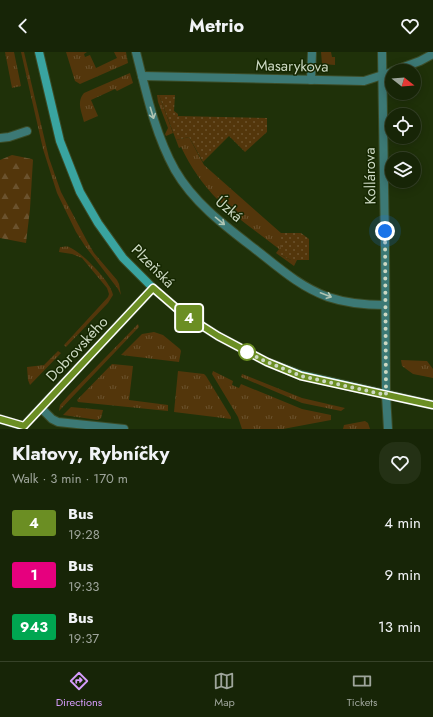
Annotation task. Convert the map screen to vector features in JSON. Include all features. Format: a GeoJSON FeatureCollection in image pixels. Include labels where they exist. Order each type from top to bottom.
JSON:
{"type":"FeatureCollection","features":[{"type":"Feature","properties":{"kind":"main road","name":"Plzeňská"},"geometry":{"type":"LineString","coordinates":[[39,52],[60,141],[80,192],[98,223],[123,258],[153,288],[182,313],[218,336],[267,362],[301,376],[433,405]]}},
{"type":"Feature","properties":{"kind":"main road","name":"Dobrovského"},"geometry":{"type":"LineString","coordinates":[[22,428],[153,288]]}},
{"type":"Feature","properties":{"kind":"street","name":"Úzká"},"geometry":{"type":"LineString","coordinates":[[136,52],[151,112],[167,154],[176,171],[193,195],[212,215],[296,281],[329,297],[348,302],[385,305]]}},
{"type":"Feature","properties":{"kind":"street"},"geometry":{"type":"LineString","coordinates":[[311,80],[312,52]]}},
{"type":"Feature","properties":{"kind":"street","name":"Kollárova"},"geometry":{"type":"LineString","coordinates":[[382,52],[386,395],[388,429]]}},
{"type":"Feature","properties":{"kind":"street","name":"Masarykova"},"geometry":{"type":"LineString","coordinates":[[412,64],[433,54]]}},
{"type":"Feature","properties":{"kind":"street","name":"Masarykova"},"geometry":{"type":"LineString","coordinates":[[142,76],[364,81],[385,74]]}},
{"type":"Feature","properties":{"kind":"street"},"geometry":{"type":"LineString","coordinates":[[0,138],[9,137],[27,131]]}},
{"type":"Feature","properties":{"kind":"street"},"geometry":{"type":"LineString","coordinates":[[41,408],[52,419],[58,422],[124,429]]}},
{"type":"Feature","properties":{"kind":"street"},"geometry":{"type":"LineString","coordinates":[[0,419],[22,428]]}},
{"type":"Feature","properties":{"kind":"green space"},"geometry":{"type":"Polygon","coordinates":[[[5,52],[14,52],[21,86],[12,88],[5,52]]]}},
{"type":"Feature","properties":{"kind":"green space"},"geometry":{"type":"Polygon","coordinates":[[[21,52],[24,52],[49,158],[61,192],[94,253],[117,280],[121,295],[76,232],[57,193],[43,149],[21,52]]]}},
{"type":"Feature","properties":{"kind":"green space"},"geometry":{"type":"Polygon","coordinates":[[[66,52],[87,52],[84,54],[85,57],[90,55],[96,68],[117,58],[114,52],[126,52],[128,63],[80,84],[75,81],[66,52]]]}},
{"type":"Feature","properties":{"kind":"green space"},"geometry":{"type":"Polygon","coordinates":[[[321,52],[331,52],[332,57],[335,57],[335,65],[322,64],[321,52]]]}},
{"type":"Feature","properties":{"kind":"green space"},"geometry":{"type":"Polygon","coordinates":[[[130,73],[133,83],[117,91],[115,89],[91,100],[98,116],[84,122],[80,100],[84,93],[130,73]]]}},
{"type":"Feature","properties":{"kind":"green space"},"geometry":{"type":"Polygon","coordinates":[[[157,95],[159,95],[173,133],[166,136],[165,134],[168,128],[158,102],[157,95]]]}},
{"type":"Feature","properties":{"kind":"green space"},"geometry":{"type":"Polygon","coordinates":[[[159,95],[175,95],[174,111],[178,114],[178,116],[267,118],[267,132],[245,152],[229,136],[203,162],[189,137],[176,140],[159,95]]]}},
{"type":"Feature","properties":{"kind":"green space"},"geometry":{"type":"Polygon","coordinates":[[[189,137],[204,165],[281,233],[281,255],[291,260],[297,260],[294,266],[276,253],[279,249],[232,213],[202,182],[188,161],[181,147],[179,148],[176,140],[189,137]]]}},
{"type":"Feature","properties":{"kind":"green space"},"geometry":{"type":"Polygon","coordinates":[[[12,155],[33,160],[26,243],[0,238],[0,160],[12,155]]]}},
{"type":"Feature","properties":{"kind":"green space"},"geometry":{"type":"Polygon","coordinates":[[[281,233],[301,233],[309,239],[309,260],[291,260],[281,255],[281,233]]]}},
{"type":"Feature","properties":{"kind":"green space"},"geometry":{"type":"Polygon","coordinates":[[[60,247],[69,247],[75,250],[88,261],[102,275],[113,295],[108,303],[66,347],[64,345],[108,297],[109,294],[107,288],[82,258],[72,254],[59,252],[60,247]]]}},
{"type":"Feature","properties":{"kind":"green space"},"geometry":{"type":"Polygon","coordinates":[[[138,324],[139,327],[59,411],[60,405],[68,396],[138,324]]]}},
{"type":"Feature","properties":{"kind":"green space"},"geometry":{"type":"Polygon","coordinates":[[[154,332],[163,335],[180,349],[179,362],[121,355],[142,334],[154,332]]]}},
{"type":"Feature","properties":{"kind":"green space"},"geometry":{"type":"Polygon","coordinates":[[[58,351],[61,353],[30,385],[27,367],[44,365],[58,351]]]}},
{"type":"Feature","properties":{"kind":"green space"},"geometry":{"type":"Polygon","coordinates":[[[401,360],[427,361],[433,369],[433,378],[413,374],[402,366],[401,360]]]}},
{"type":"Feature","properties":{"kind":"green space"},"geometry":{"type":"Polygon","coordinates":[[[112,364],[133,366],[129,400],[168,405],[168,411],[78,402],[77,400],[112,364]]]}},
{"type":"Feature","properties":{"kind":"green space"},"geometry":{"type":"Polygon","coordinates":[[[178,371],[204,374],[231,419],[174,412],[178,371]]]}},
{"type":"Feature","properties":{"kind":"green space"},"geometry":{"type":"Polygon","coordinates":[[[213,371],[233,381],[232,385],[239,388],[241,384],[302,409],[331,415],[331,420],[283,429],[242,429],[238,417],[212,374],[213,371]]]}},
{"type":"Feature","properties":{"kind":"green space"},"geometry":{"type":"Polygon","coordinates":[[[242,374],[302,398],[345,408],[341,411],[302,403],[241,377],[242,374]]]}},
{"type":"Feature","properties":{"kind":"green space"},"geometry":{"type":"Polygon","coordinates":[[[71,407],[103,410],[101,418],[98,420],[63,415],[71,407]]]}},
{"type":"Feature","properties":{"kind":"green space"},"geometry":{"type":"Polygon","coordinates":[[[365,421],[368,423],[370,429],[343,429],[344,425],[365,421]]]}},
{"type":"Feature","properties":{"kind":"bus line","name":"4"},"geometry":{"type":"LineString","coordinates":[[0,419],[24,426],[153,288],[182,313],[242,350],[267,362],[301,376],[433,405]]}},
{"type":"Feature","properties":{"kind":"route"},"geometry":{"type":"LineString","coordinates":[[247,352],[242,350],[301,376],[386,395],[385,231]]}}]}
